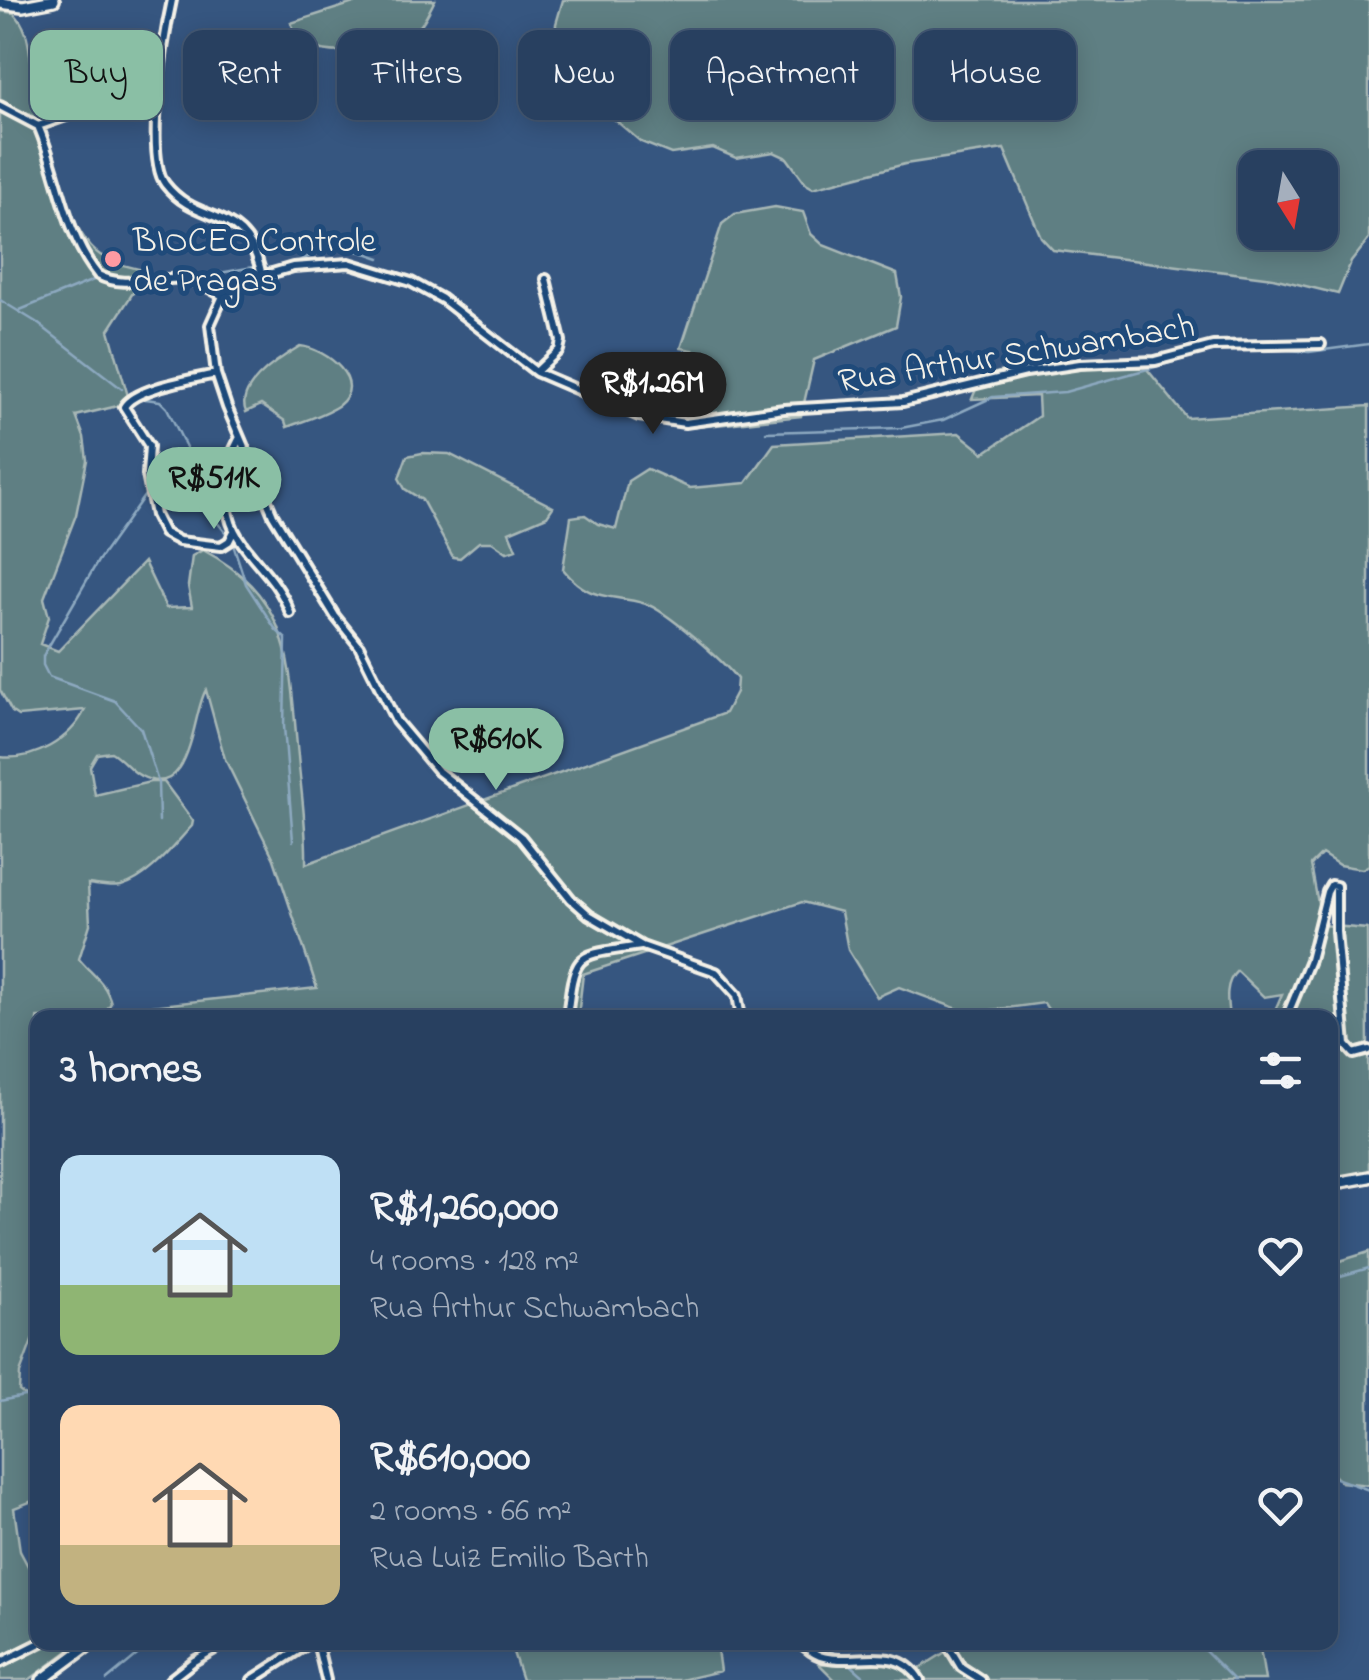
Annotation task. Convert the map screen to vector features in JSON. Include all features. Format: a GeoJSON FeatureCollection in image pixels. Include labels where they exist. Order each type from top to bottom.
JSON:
{"type":"FeatureCollection","features":[{"type":"Feature","properties":{"kind":"street"},"geometry":{"type":"LineString","coordinates":[[0,3],[23,6],[54,0]]}},
{"type":"Feature","properties":{"kind":"street"},"geometry":{"type":"LineString","coordinates":[[163,38],[172,0]]}},
{"type":"Feature","properties":{"kind":"street"},"geometry":{"type":"LineString","coordinates":[[0,106],[38,126],[68,217],[98,275],[130,281],[194,281],[223,296],[210,325],[216,374],[240,438],[273,515],[358,646],[396,722],[438,770],[521,837],[571,899],[589,915],[642,946],[716,972],[736,995],[739,1010]]}},
{"type":"Feature","properties":{"kind":"street"},"geometry":{"type":"LineString","coordinates":[[38,126],[55,120]]}},
{"type":"Feature","properties":{"kind":"street"},"geometry":{"type":"LineString","coordinates":[[159,120],[158,172],[176,195],[222,217],[247,237],[258,254],[262,276]]}},
{"type":"Feature","properties":{"kind":"street","name":"Rua Arthur Schwambach"},"geometry":{"type":"LineString","coordinates":[[223,296],[262,276],[293,267],[349,262],[411,282],[442,299],[536,372],[639,416],[685,423],[784,409],[903,402],[1026,372],[1155,360],[1213,346],[1320,344]]}},
{"type":"Feature","properties":{"kind":"street"},"geometry":{"type":"LineString","coordinates":[[536,372],[561,342],[546,279]]}},
{"type":"Feature","properties":{"kind":"street"},"geometry":{"type":"LineString","coordinates":[[216,374],[157,388],[128,399],[124,407],[149,446],[145,464],[155,514],[164,533],[179,540],[221,546],[233,533]]}},
{"type":"Feature","properties":{"kind":"street"},"geometry":{"type":"LineString","coordinates":[[240,438],[230,456],[226,495],[233,533],[282,590],[290,613]]}},
{"type":"Feature","properties":{"kind":"street"},"geometry":{"type":"LineString","coordinates":[[1289,1010],[1310,960],[1327,892],[1336,886],[1346,1045],[1354,1054],[1369,1050]]}},
{"type":"Feature","properties":{"kind":"street"},"geometry":{"type":"LineString","coordinates":[[568,1010],[574,966],[580,958],[642,946]]}},
{"type":"Feature","properties":{"kind":"street"},"geometry":{"type":"LineString","coordinates":[[1338,1183],[1369,1177]]}},
{"type":"Feature","properties":{"kind":"street"},"geometry":{"type":"LineString","coordinates":[[0,1664],[30,1648]]}},
{"type":"Feature","properties":{"kind":"street"},"geometry":{"type":"LineString","coordinates":[[170,1680],[213,1650]]}},
{"type":"Feature","properties":{"kind":"street"},"geometry":{"type":"LineString","coordinates":[[252,1680],[301,1650]]}},
{"type":"Feature","properties":{"kind":"street"},"geometry":{"type":"LineString","coordinates":[[317,1650],[326,1680]]}},
{"type":"Feature","properties":{"kind":"street"},"geometry":{"type":"LineString","coordinates":[[812,1650],[824,1658],[887,1657],[914,1671],[920,1680]]}},
{"type":"Feature","properties":{"kind":"street"},"geometry":{"type":"LineString","coordinates":[[951,1650],[961,1668],[982,1680]]}},
{"type":"Feature","properties":{"kind":"street"},"geometry":{"type":"LineString","coordinates":[[42,1680],[81,1651]]}},
{"type":"Feature","properties":{"kind":"green space"},"geometry":{"type":"Polygon","coordinates":[[[363,0],[435,0],[417,30],[337,30],[337,52],[317,49],[317,30],[294,30],[291,23],[363,0]]]}},
{"type":"Feature","properties":{"kind":"green space"},"geometry":{"type":"Polygon","coordinates":[[[563,0],[1369,0],[1369,239],[1351,262],[1338,294],[1273,278],[1053,250],[1041,237],[1004,149],[905,164],[813,188],[787,158],[774,152],[736,158],[713,148],[671,154],[641,142],[615,120],[650,120],[650,30],[556,30],[563,0]]]}},
{"type":"Feature","properties":{"kind":"green space"},"geometry":{"type":"Polygon","coordinates":[[[0,11],[14,13],[26,33],[30,53],[30,120],[44,120],[61,187],[80,231],[103,257],[147,271],[109,330],[130,403],[76,416],[87,460],[76,515],[44,598],[49,617],[40,644],[58,651],[144,562],[166,608],[192,607],[188,586],[192,556],[203,550],[233,569],[271,612],[288,663],[306,864],[725,713],[736,692],[737,679],[708,649],[655,608],[592,592],[563,569],[571,517],[585,515],[616,529],[628,481],[647,469],[690,488],[746,483],[774,444],[959,433],[984,453],[1039,416],[1038,396],[972,399],[986,377],[1023,368],[1146,368],[1187,418],[1369,406],[1369,865],[1362,869],[1339,865],[1322,854],[1311,865],[1322,925],[1367,929],[1369,1173],[1338,1181],[1338,1010],[1275,1010],[1282,994],[1264,997],[1237,971],[1228,987],[1228,1010],[1048,1010],[1044,1003],[961,1010],[899,987],[877,997],[848,950],[841,912],[802,902],[583,974],[579,1010],[115,1010],[317,988],[274,859],[225,759],[206,690],[188,751],[171,777],[158,781],[141,776],[111,752],[97,754],[90,766],[95,795],[164,782],[193,821],[151,869],[131,882],[109,887],[88,884],[90,924],[79,959],[106,990],[111,1003],[107,1010],[30,1010],[30,1346],[20,1373],[19,1391],[30,1398],[30,1502],[14,1508],[20,1551],[30,1570],[30,1650],[70,1650],[29,1680],[0,1680],[0,757],[26,756],[50,746],[70,731],[85,710],[18,716],[0,690],[0,11]]]}},
{"type":"Feature","properties":{"kind":"green space"},"geometry":{"type":"Polygon","coordinates":[[[775,207],[803,212],[811,234],[823,245],[897,274],[901,297],[896,326],[814,360],[801,416],[688,428],[681,424],[677,398],[693,350],[681,348],[722,224],[735,214],[775,207]]]}},
{"type":"Feature","properties":{"kind":"green space"},"geometry":{"type":"Polygon","coordinates":[[[300,346],[322,353],[340,368],[347,377],[347,396],[327,412],[287,427],[285,421],[261,405],[246,412],[244,402],[253,383],[300,346]]]}},
{"type":"Feature","properties":{"kind":"green space"},"geometry":{"type":"Polygon","coordinates":[[[449,454],[553,507],[547,516],[509,532],[516,549],[507,552],[492,542],[479,542],[460,558],[453,557],[422,500],[405,489],[399,478],[407,456],[449,454]]]}},
{"type":"Feature","properties":{"kind":"green space"},"geometry":{"type":"Polygon","coordinates":[[[1369,1252],[1369,1485],[1338,1479],[1338,1262],[1369,1252]]]}},
{"type":"Feature","properties":{"kind":"green space"},"geometry":{"type":"Polygon","coordinates":[[[512,1650],[717,1650],[720,1671],[681,1680],[522,1680],[512,1650]]]}},
{"type":"Feature","properties":{"kind":"green space"},"geometry":{"type":"Polygon","coordinates":[[[949,1650],[1260,1650],[1265,1680],[835,1680],[819,1664],[887,1657],[918,1669],[949,1650]]]}},
{"type":"Feature","properties":{"kind":"waterway"},"geometry":{"type":"LineString","coordinates":[[291,265],[335,250],[380,258]]}},
{"type":"Feature","properties":{"kind":"waterway"},"geometry":{"type":"LineString","coordinates":[[168,274],[203,276],[253,267]]}},
{"type":"Feature","properties":{"kind":"waterway"},"geometry":{"type":"LineString","coordinates":[[264,268],[284,267]]}},
{"type":"Feature","properties":{"kind":"waterway"},"geometry":{"type":"LineString","coordinates":[[20,310],[96,279]]}},
{"type":"Feature","properties":{"kind":"waterway"},"geometry":{"type":"LineString","coordinates":[[0,300],[36,322],[122,389]]}},
{"type":"Feature","properties":{"kind":"waterway"},"geometry":{"type":"LineString","coordinates":[[1271,348],[1309,352],[1369,344]]}},
{"type":"Feature","properties":{"kind":"waterway"},"geometry":{"type":"LineString","coordinates":[[766,432],[901,428],[943,420],[993,397],[1065,392],[1209,352],[1239,349]]}},
{"type":"Feature","properties":{"kind":"waterway"},"geometry":{"type":"LineString","coordinates":[[138,398],[160,401],[167,408],[213,503],[216,521],[226,533]]}},
{"type":"Feature","properties":{"kind":"waterway"},"geometry":{"type":"LineString","coordinates":[[155,491],[187,499],[202,484]]}},
{"type":"Feature","properties":{"kind":"waterway"},"geometry":{"type":"LineString","coordinates":[[147,492],[98,561],[43,656],[43,665],[49,677],[115,701],[141,729],[158,782],[159,821]]}},
{"type":"Feature","properties":{"kind":"waterway"},"geometry":{"type":"LineString","coordinates":[[233,544],[246,584],[286,639],[284,726],[293,841]]}},
{"type":"Feature","properties":{"kind":"waterway"},"geometry":{"type":"LineString","coordinates":[[1338,1277],[1369,1268]]}},
{"type":"Feature","properties":{"kind":"waterway"},"geometry":{"type":"LineString","coordinates":[[0,1401],[29,1395]]}},
{"type":"Feature","properties":{"kind":"waterway"},"geometry":{"type":"LineString","coordinates":[[1338,1479],[1369,1490]]}},
{"type":"Feature","properties":{"kind":"waterway"},"geometry":{"type":"LineString","coordinates":[[107,1680],[143,1650]]}},
{"type":"Feature","properties":{"kind":"waterway"},"geometry":{"type":"LineString","coordinates":[[830,1650],[834,1653]]}},
{"type":"Feature","properties":{"kind":"waterway"},"geometry":{"type":"LineString","coordinates":[[1204,1650],[1234,1680]]}},
{"type":"Feature","properties":{"kind":"waterway"},"geometry":{"type":"LineString","coordinates":[[850,1664],[868,1680]]}},
{"type":"Feature","properties":{"kind":"place","name":"BIOCEO Controle de Pragas"},"geometry":{"type":"Point","coordinates":[113,259]}}]}
